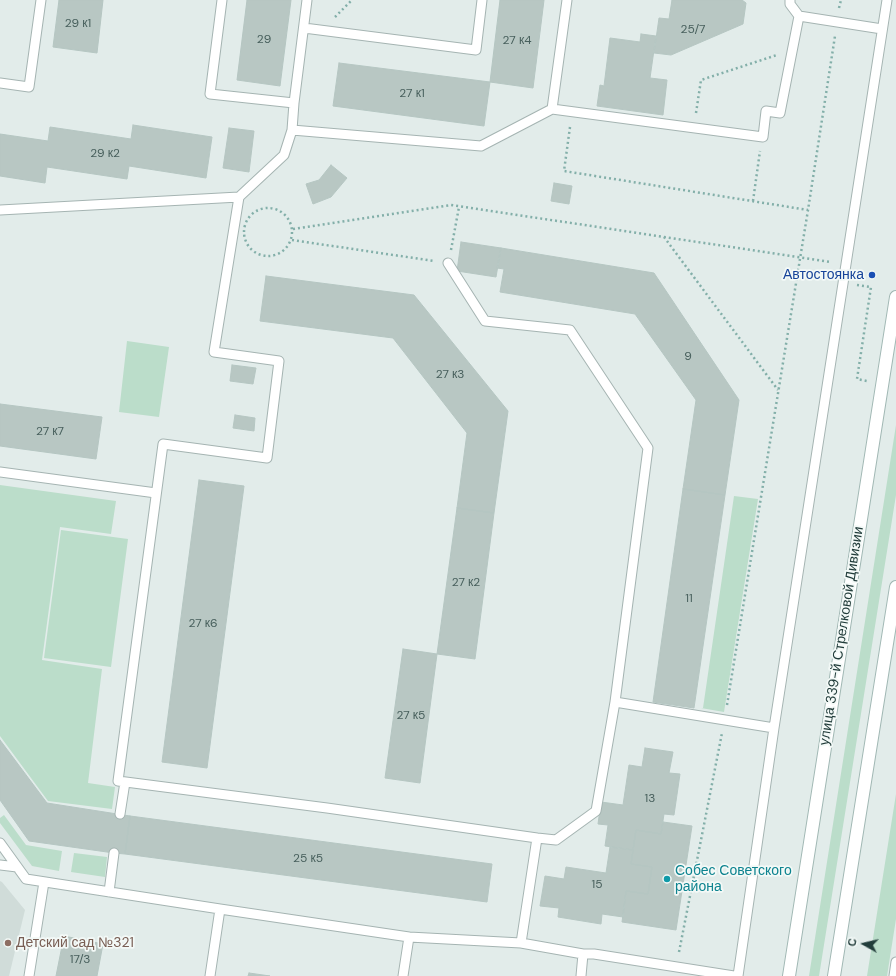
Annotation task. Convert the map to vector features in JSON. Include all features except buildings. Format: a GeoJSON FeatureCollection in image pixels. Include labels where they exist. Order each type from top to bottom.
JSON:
{"type":"FeatureCollection","features":[{"type":"Feature","properties":{"kind":"main road","name":"улица 339-й Стрелковой Дивизии"},"geometry":{"type":"LineString","coordinates":[[789,976],[896,297]]}},
{"type":"Feature","properties":{"kind":"main road"},"geometry":{"type":"LineString","coordinates":[[834,976],[896,587]]}},
{"type":"Feature","properties":{"kind":"lane"},"geometry":{"type":"LineString","coordinates":[[0,83],[29,87],[41,0]]}},
{"type":"Feature","properties":{"kind":"lane"},"geometry":{"type":"LineString","coordinates":[[222,0],[210,94],[294,103]]}},
{"type":"Feature","properties":{"kind":"lane"},"geometry":{"type":"LineString","coordinates":[[307,0],[292,130],[284,155],[239,197],[214,352],[279,361],[267,458],[163,444],[118,781],[556,840],[596,811],[615,702],[648,448],[570,330],[485,321],[448,263]]}},
{"type":"Feature","properties":{"kind":"lane"},"geometry":{"type":"LineString","coordinates":[[304,28],[476,50],[482,0]]}},
{"type":"Feature","properties":{"kind":"lane"},"geometry":{"type":"LineString","coordinates":[[552,109],[567,0]]}},
{"type":"Feature","properties":{"kind":"lane"},"geometry":{"type":"LineString","coordinates":[[790,0],[790,4],[799,16],[882,28]]}},
{"type":"Feature","properties":{"kind":"lane"},"geometry":{"type":"LineString","coordinates":[[738,976],[774,728],[887,0]]}},
{"type":"Feature","properties":{"kind":"lane"},"geometry":{"type":"LineString","coordinates":[[292,130],[482,146],[552,109],[763,137],[766,112],[780,113],[799,16]]}},
{"type":"Feature","properties":{"kind":"lane"},"geometry":{"type":"LineString","coordinates":[[0,210],[239,197]]}},
{"type":"Feature","properties":{"kind":"lane"},"geometry":{"type":"LineString","coordinates":[[0,472],[156,493]]}},
{"type":"Feature","properties":{"kind":"lane"},"geometry":{"type":"LineString","coordinates":[[615,702],[774,728]]}},
{"type":"Feature","properties":{"kind":"lane"},"geometry":{"type":"LineString","coordinates":[[120,814],[125,782]]}},
{"type":"Feature","properties":{"kind":"lane"},"geometry":{"type":"LineString","coordinates":[[521,943],[537,838]]}},
{"type":"Feature","properties":{"kind":"lane"},"geometry":{"type":"LineString","coordinates":[[0,843],[26,879],[409,937],[521,943],[583,954],[594,954],[734,976]]}},
{"type":"Feature","properties":{"kind":"lane"},"geometry":{"type":"LineString","coordinates":[[109,892],[114,853]]}},
{"type":"Feature","properties":{"kind":"lane"},"geometry":{"type":"LineString","coordinates":[[0,864],[17,867]]}},
{"type":"Feature","properties":{"kind":"lane"},"geometry":{"type":"LineString","coordinates":[[29,976],[44,882]]}},
{"type":"Feature","properties":{"kind":"lane"},"geometry":{"type":"LineString","coordinates":[[210,976],[220,909]]}},
{"type":"Feature","properties":{"kind":"lane"},"geometry":{"type":"LineString","coordinates":[[403,976],[409,937]]}},
{"type":"Feature","properties":{"kind":"lane"},"geometry":{"type":"LineString","coordinates":[[581,976],[583,954]]}},
{"type":"Feature","properties":{"kind":"lane"},"geometry":{"type":"LineString","coordinates":[[894,976],[896,962]]}},
{"type":"Feature","properties":{"kind":"path"},"geometry":{"type":"LineString","coordinates":[[676,966],[725,720],[808,210],[840,0]]}},
{"type":"Feature","properties":{"kind":"path"},"geometry":{"type":"LineString","coordinates":[[694,128],[701,80],[792,50]]}},
{"type":"Feature","properties":{"kind":"path"},"geometry":{"type":"LineString","coordinates":[[572,112],[564,171],[808,210]]}},
{"type":"Feature","properties":{"kind":"path"},"geometry":{"type":"LineString","coordinates":[[753,201],[763,137]]}},
{"type":"Feature","properties":{"kind":"path"},"geometry":{"type":"LineString","coordinates":[[292,228],[451,205],[846,264]]}},
{"type":"Feature","properties":{"kind":"path"},"geometry":{"type":"LineString","coordinates":[[292,240],[448,263],[459,207]]}},
{"type":"Feature","properties":{"kind":"path"},"geometry":{"type":"LineString","coordinates":[[268,208],[279,210],[288,218],[292,228],[292,240],[285,250],[275,256],[263,256],[252,251],[245,242],[244,230],[248,219],[256,211],[268,208]]}},
{"type":"Feature","properties":{"kind":"path"},"geometry":{"type":"LineString","coordinates":[[664,237],[779,391]]}},
{"type":"Feature","properties":{"kind":"path"},"geometry":{"type":"LineString","coordinates":[[843,283],[871,287],[857,379],[882,384]]}},
{"type":"Feature","properties":{"kind":"shaded area","name":"Детский сад №321"},"geometry":{"type":"Polygon","coordinates":[[[0,881],[25,910],[9,976],[0,976],[0,881]]]}},
{"type":"Feature","properties":{"kind":"green space"},"geometry":{"type":"Polygon","coordinates":[[[127,341],[169,347],[159,417],[119,412],[127,341]]]}},
{"type":"Feature","properties":{"kind":"green space"},"geometry":{"type":"Polygon","coordinates":[[[896,425],[896,495],[819,976],[809,976],[896,425]]]}},
{"type":"Feature","properties":{"kind":"green space"},"geometry":{"type":"Polygon","coordinates":[[[0,485],[116,501],[111,534],[60,527],[42,660],[102,669],[88,783],[115,787],[112,809],[48,801],[0,736],[0,485]]]}},
{"type":"Feature","properties":{"kind":"green space"},"geometry":{"type":"Polygon","coordinates":[[[734,496],[758,499],[724,712],[701,708],[703,708],[734,496]]]}},
{"type":"Feature","properties":{"kind":"green space"},"geometry":{"type":"Polygon","coordinates":[[[61,530],[128,539],[111,667],[44,658],[61,530]]]}},
{"type":"Feature","properties":{"kind":"green space"},"geometry":{"type":"Polygon","coordinates":[[[896,794],[896,919],[887,976],[867,976],[896,794]]]}},
{"type":"Feature","properties":{"kind":"green space"},"geometry":{"type":"Polygon","coordinates":[[[4,815],[26,845],[62,851],[59,871],[32,866],[0,823],[0,818],[4,815]]]}},
{"type":"Feature","properties":{"kind":"green space"},"geometry":{"type":"Polygon","coordinates":[[[74,853],[107,857],[105,877],[71,872],[74,853]]]}},
{"type":"Feature","properties":{"kind":"place","name":"Автостоянка"},"geometry":{"type":"Point","coordinates":[872,275]}},
{"type":"Feature","properties":{"kind":"place","name":"Собес Советского района"},"geometry":{"type":"Point","coordinates":[667,879]}},
{"type":"Feature","properties":{"kind":"place","name":"Детский сад №321"},"geometry":{"type":"Point","coordinates":[8,943]}}]}
